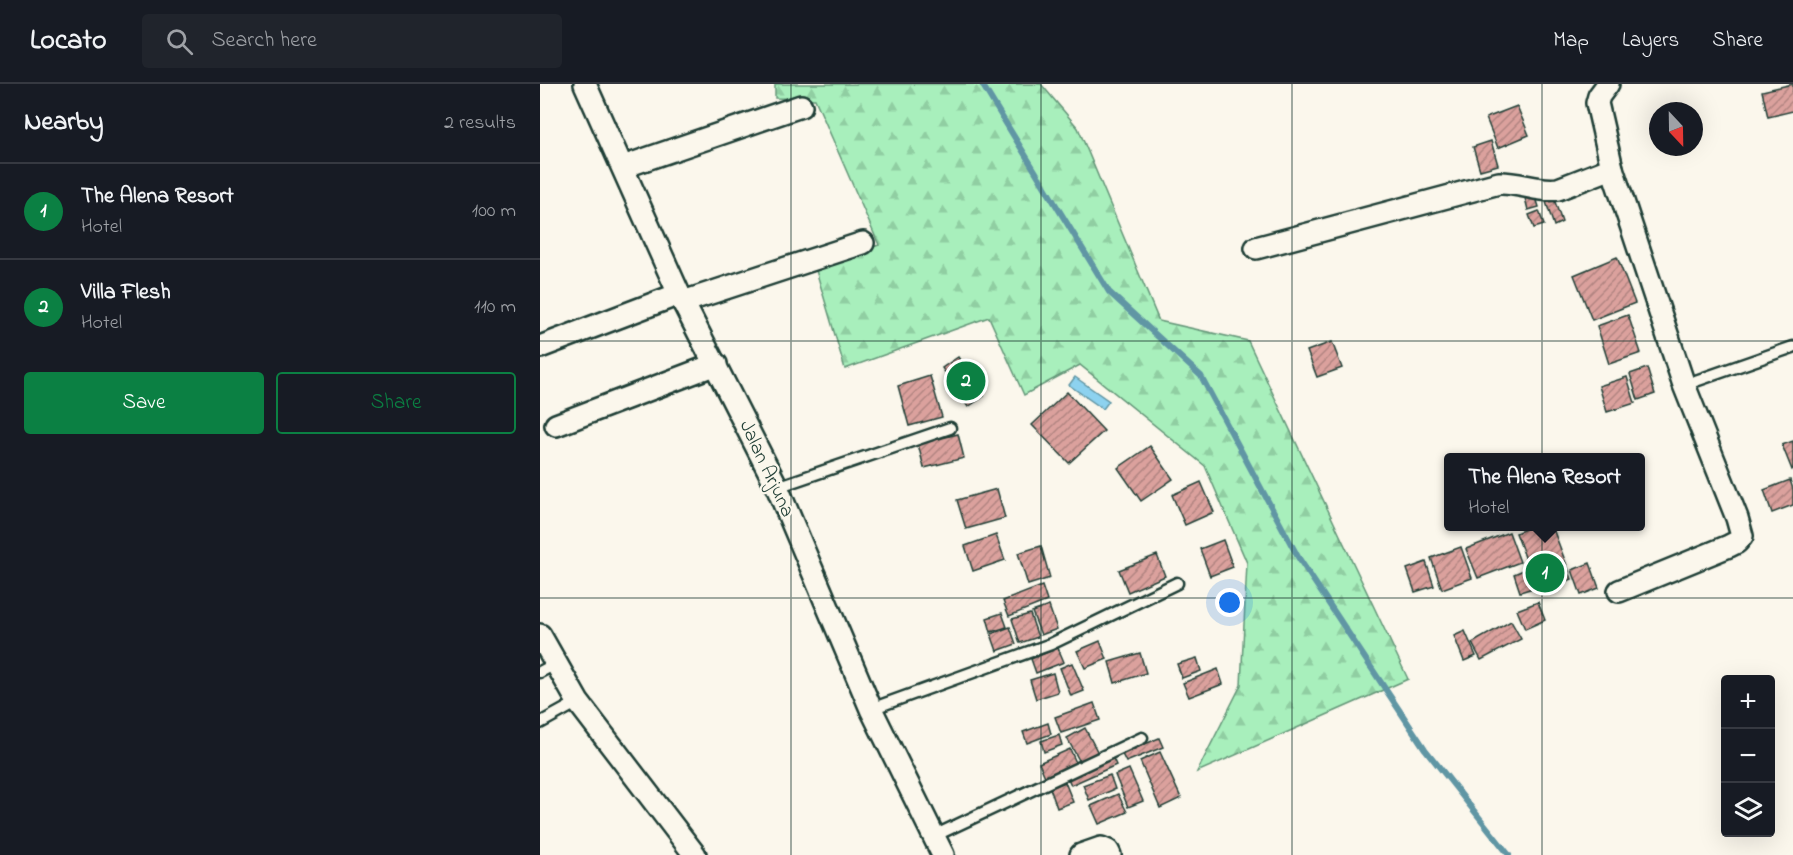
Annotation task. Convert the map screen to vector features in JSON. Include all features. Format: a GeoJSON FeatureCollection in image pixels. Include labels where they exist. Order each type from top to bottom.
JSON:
{"type":"FeatureCollection","features":[{"type":"Feature","properties":{"kind":"street","name":"Jalan Arjuna"},"geometry":{"type":"LineString","coordinates":[[585,84],[681,298],[777,487],[871,709],[943,855]]}},
{"type":"Feature","properties":{"kind":"street"},"geometry":{"type":"LineString","coordinates":[[1608,84],[1599,96],[1598,103],[1612,168],[1684,385],[1742,536],[1729,546],[1618,591]]}},
{"type":"Feature","properties":{"kind":"street"},"geometry":{"type":"LineString","coordinates":[[623,166],[801,106]]}},
{"type":"Feature","properties":{"kind":"street"},"geometry":{"type":"LineString","coordinates":[[1256,248],[1499,183],[1507,182],[1549,190],[1558,189],[1612,168]]}},
{"type":"Feature","properties":{"kind":"street"},"geometry":{"type":"LineString","coordinates":[[540,347],[681,298],[863,243]]}},
{"type":"Feature","properties":{"kind":"street"},"geometry":{"type":"LineString","coordinates":[[556,425],[716,364]]}},
{"type":"Feature","properties":{"kind":"street"},"geometry":{"type":"LineString","coordinates":[[540,635],[548,668],[578,702],[695,855]]}},
{"type":"Feature","properties":{"kind":"street"},"geometry":{"type":"LineString","coordinates":[[1081,855],[1101,848],[1108,851],[1110,855]]}},
{"type":"Feature","properties":{"kind":"lane"},"geometry":{"type":"LineString","coordinates":[[1684,385],[1793,347]]}},
{"type":"Feature","properties":{"kind":"lane"},"geometry":{"type":"LineString","coordinates":[[777,487],[950,428]]}},
{"type":"Feature","properties":{"kind":"lane"},"geometry":{"type":"LineString","coordinates":[[871,709],[1052,644],[1177,584]]}},
{"type":"Feature","properties":{"kind":"lane"},"geometry":{"type":"LineString","coordinates":[[540,723],[578,702]]}},
{"type":"Feature","properties":{"kind":"lane"},"geometry":{"type":"LineString","coordinates":[[934,836],[1142,738]]}},
{"type":"Feature","properties":{"kind":"green space"},"geometry":{"type":"Polygon","coordinates":[[[775,84],[1041,84],[1078,128],[1159,321],[1248,341],[1408,679],[1197,772],[1241,685],[1247,563],[1205,466],[1080,365],[1024,395],[989,317],[845,369],[815,267],[879,245],[815,99],[775,98],[775,84]]]}},
{"type":"Feature","properties":{"kind":"water"},"geometry":{"type":"Polygon","coordinates":[[[1075,377],[1109,401],[1103,409],[1069,385],[1075,377]]]}},
{"type":"Feature","properties":{"kind":"building"},"geometry":{"type":"Polygon","coordinates":[[[1793,84],[1793,111],[1768,117],[1762,91],[1793,84]]]}},
{"type":"Feature","properties":{"kind":"building"},"geometry":{"type":"Polygon","coordinates":[[[1517,106],[1529,135],[1498,148],[1486,118],[1517,106]]]}},
{"type":"Feature","properties":{"kind":"building"},"geometry":{"type":"Polygon","coordinates":[[[1491,141],[1498,165],[1480,170],[1473,147],[1491,141]]]}},
{"type":"Feature","properties":{"kind":"building"},"geometry":{"type":"Polygon","coordinates":[[[1534,191],[1539,207],[1528,210],[1524,194],[1534,191]]]}},
{"type":"Feature","properties":{"kind":"building"},"geometry":{"type":"Polygon","coordinates":[[[1554,199],[1562,222],[1554,226],[1546,202],[1554,199]]]}},
{"type":"Feature","properties":{"kind":"building"},"geometry":{"type":"Polygon","coordinates":[[[1539,211],[1544,225],[1534,228],[1529,215],[1539,211]]]}},
{"type":"Feature","properties":{"kind":"building"},"geometry":{"type":"Polygon","coordinates":[[[1617,257],[1635,303],[1592,320],[1574,275],[1617,257]]]}},
{"type":"Feature","properties":{"kind":"building"},"geometry":{"type":"Polygon","coordinates":[[[1628,315],[1641,353],[1609,364],[1597,326],[1628,315]]]}},
{"type":"Feature","properties":{"kind":"building"},"geometry":{"type":"Polygon","coordinates":[[[1332,342],[1342,368],[1317,377],[1307,351],[1332,342]]]}},
{"type":"Feature","properties":{"kind":"building"},"geometry":{"type":"Polygon","coordinates":[[[958,357],[984,396],[968,407],[942,368],[958,357]]]}},
{"type":"Feature","properties":{"kind":"building"},"geometry":{"type":"Polygon","coordinates":[[[1647,368],[1655,394],[1638,400],[1630,374],[1647,368]]]}},
{"type":"Feature","properties":{"kind":"building"},"geometry":{"type":"Polygon","coordinates":[[[930,376],[942,417],[909,426],[898,386],[930,376]]]}},
{"type":"Feature","properties":{"kind":"building"},"geometry":{"type":"Polygon","coordinates":[[[1627,377],[1635,403],[1607,412],[1599,386],[1627,377]]]}},
{"type":"Feature","properties":{"kind":"building"},"geometry":{"type":"Polygon","coordinates":[[[1067,392],[1104,431],[1069,463],[1032,425],[1067,392]]]}},
{"type":"Feature","properties":{"kind":"building"},"geometry":{"type":"Polygon","coordinates":[[[958,434],[964,458],[924,468],[918,444],[958,434]]]}},
{"type":"Feature","properties":{"kind":"building"},"geometry":{"type":"Polygon","coordinates":[[[1793,441],[1793,469],[1792,470],[1782,445],[1793,441]]]}},
{"type":"Feature","properties":{"kind":"building"},"geometry":{"type":"Polygon","coordinates":[[[1150,446],[1173,479],[1141,501],[1118,468],[1150,446]]]}},
{"type":"Feature","properties":{"kind":"building"},"geometry":{"type":"Polygon","coordinates":[[[1790,480],[1793,489],[1793,505],[1772,513],[1764,490],[1790,480]]]}},
{"type":"Feature","properties":{"kind":"building"},"geometry":{"type":"Polygon","coordinates":[[[1201,482],[1214,512],[1185,525],[1172,495],[1201,482]]]}},
{"type":"Feature","properties":{"kind":"building"},"geometry":{"type":"Polygon","coordinates":[[[997,489],[1005,518],[966,529],[957,500],[997,489]]]}},
{"type":"Feature","properties":{"kind":"building"},"geometry":{"type":"Polygon","coordinates":[[[1554,531],[1572,579],[1538,592],[1516,533],[1554,531]]]}},
{"type":"Feature","properties":{"kind":"building"},"geometry":{"type":"Polygon","coordinates":[[[1509,532],[1520,562],[1478,578],[1466,549],[1509,532]]]}},
{"type":"Feature","properties":{"kind":"building"},"geometry":{"type":"Polygon","coordinates":[[[996,535],[1005,560],[973,571],[965,546],[996,535]]]}},
{"type":"Feature","properties":{"kind":"building"},"geometry":{"type":"Polygon","coordinates":[[[1223,540],[1233,567],[1210,576],[1200,549],[1223,540]]]}},
{"type":"Feature","properties":{"kind":"building"},"geometry":{"type":"Polygon","coordinates":[[[1041,546],[1050,578],[1028,585],[1018,553],[1041,546]]]}},
{"type":"Feature","properties":{"kind":"building"},"geometry":{"type":"Polygon","coordinates":[[[1461,547],[1472,578],[1442,589],[1431,558],[1461,547]]]}},
{"type":"Feature","properties":{"kind":"building"},"geometry":{"type":"Polygon","coordinates":[[[1157,555],[1165,576],[1128,592],[1119,570],[1157,555]]]}},
{"type":"Feature","properties":{"kind":"building"},"geometry":{"type":"Polygon","coordinates":[[[1426,562],[1434,586],[1415,592],[1407,569],[1426,562]]]}},
{"type":"Feature","properties":{"kind":"building"},"geometry":{"type":"Polygon","coordinates":[[[1590,563],[1599,588],[1581,595],[1572,570],[1590,563]]]}},
{"type":"Feature","properties":{"kind":"building"},"geometry":{"type":"Polygon","coordinates":[[[1526,569],[1533,588],[1520,592],[1514,574],[1526,569]]]}},
{"type":"Feature","properties":{"kind":"building"},"geometry":{"type":"Polygon","coordinates":[[[1042,586],[1047,601],[1009,616],[1003,601],[1042,586]]]}},
{"type":"Feature","properties":{"kind":"building"},"geometry":{"type":"Polygon","coordinates":[[[1538,602],[1545,620],[1525,629],[1517,610],[1538,602]]]}},
{"type":"Feature","properties":{"kind":"building"},"geometry":{"type":"Polygon","coordinates":[[[1049,606],[1057,629],[1041,635],[1032,612],[1049,606]]]}},
{"type":"Feature","properties":{"kind":"building"},"geometry":{"type":"Polygon","coordinates":[[[1002,613],[1007,627],[991,632],[987,618],[1002,613]]]}},
{"type":"Feature","properties":{"kind":"building"},"geometry":{"type":"Polygon","coordinates":[[[1030,614],[1038,637],[1020,643],[1012,619],[1030,614]]]}},
{"type":"Feature","properties":{"kind":"building"},"geometry":{"type":"Polygon","coordinates":[[[1511,621],[1521,639],[1481,660],[1472,643],[1511,621]]]}},
{"type":"Feature","properties":{"kind":"building"},"geometry":{"type":"Polygon","coordinates":[[[1010,627],[1016,644],[997,651],[991,634],[1010,627]]]}},
{"type":"Feature","properties":{"kind":"building"},"geometry":{"type":"Polygon","coordinates":[[[1465,631],[1476,656],[1464,661],[1454,636],[1465,631]]]}},
{"type":"Feature","properties":{"kind":"building"},"geometry":{"type":"Polygon","coordinates":[[[1100,641],[1107,659],[1085,668],[1077,651],[1100,641]]]}},
{"type":"Feature","properties":{"kind":"building"},"geometry":{"type":"Polygon","coordinates":[[[1058,648],[1064,662],[1036,673],[1031,659],[1058,648]]]}},
{"type":"Feature","properties":{"kind":"building"},"geometry":{"type":"Polygon","coordinates":[[[1140,653],[1146,673],[1115,683],[1109,662],[1140,653]]]}},
{"type":"Feature","properties":{"kind":"building"},"geometry":{"type":"Polygon","coordinates":[[[1197,658],[1201,671],[1182,678],[1177,664],[1197,658]]]}},
{"type":"Feature","properties":{"kind":"building"},"geometry":{"type":"Polygon","coordinates":[[[1072,663],[1084,691],[1071,696],[1060,668],[1072,663]]]}},
{"type":"Feature","properties":{"kind":"building"},"geometry":{"type":"Polygon","coordinates":[[[1218,669],[1223,684],[1189,697],[1183,683],[1218,669]]]}},
{"type":"Feature","properties":{"kind":"building"},"geometry":{"type":"Polygon","coordinates":[[[1053,673],[1058,692],[1036,699],[1030,680],[1053,673]]]}},
{"type":"Feature","properties":{"kind":"building"},"geometry":{"type":"Polygon","coordinates":[[[1094,703],[1100,720],[1061,733],[1055,717],[1094,703]]]}},
{"type":"Feature","properties":{"kind":"building"},"geometry":{"type":"Polygon","coordinates":[[[1048,723],[1051,734],[1027,743],[1023,732],[1048,723]]]}},
{"type":"Feature","properties":{"kind":"building"},"geometry":{"type":"Polygon","coordinates":[[[1085,728],[1098,753],[1080,762],[1067,738],[1085,728]]]}},
{"type":"Feature","properties":{"kind":"building"},"geometry":{"type":"Polygon","coordinates":[[[1059,735],[1062,745],[1044,752],[1041,741],[1059,735]]]}},
{"type":"Feature","properties":{"kind":"building"},"geometry":{"type":"Polygon","coordinates":[[[1159,738],[1163,747],[1126,762],[1122,754],[1159,738]]]}},
{"type":"Feature","properties":{"kind":"building"},"geometry":{"type":"Polygon","coordinates":[[[1070,749],[1077,765],[1046,779],[1039,763],[1070,749]]]}},
{"type":"Feature","properties":{"kind":"building"},"geometry":{"type":"Polygon","coordinates":[[[1160,752],[1181,798],[1160,808],[1140,761],[1160,752]]]}},
{"type":"Feature","properties":{"kind":"building"},"geometry":{"type":"Polygon","coordinates":[[[1112,756],[1116,765],[1071,785],[1067,776],[1112,756]]]}},
{"type":"Feature","properties":{"kind":"building"},"geometry":{"type":"Polygon","coordinates":[[[1129,769],[1143,801],[1128,807],[1115,775],[1129,769]]]}},
{"type":"Feature","properties":{"kind":"building"},"geometry":{"type":"Polygon","coordinates":[[[1110,775],[1115,789],[1089,800],[1083,785],[1110,775]]]}},
{"type":"Feature","properties":{"kind":"building"},"geometry":{"type":"Polygon","coordinates":[[[1065,782],[1073,802],[1057,808],[1050,788],[1065,782]]]}},
{"type":"Feature","properties":{"kind":"building"},"geometry":{"type":"Polygon","coordinates":[[[1118,794],[1127,812],[1099,824],[1091,806],[1118,794]]]}},
{"type":"Feature","properties":{"kind":"waterway"},"geometry":{"type":"LineString","coordinates":[[982,84],[1109,292],[1201,376],[1298,557],[1425,749],[1509,855]]}},
{"type":"Feature","properties":{"kind":"place","name":"Villa Flesh"},"geometry":{"type":"Point","coordinates":[966,381]}},
{"type":"Feature","properties":{"kind":"place","name":"The Alena Resort"},"geometry":{"type":"Point","coordinates":[1545,573]}}]}
